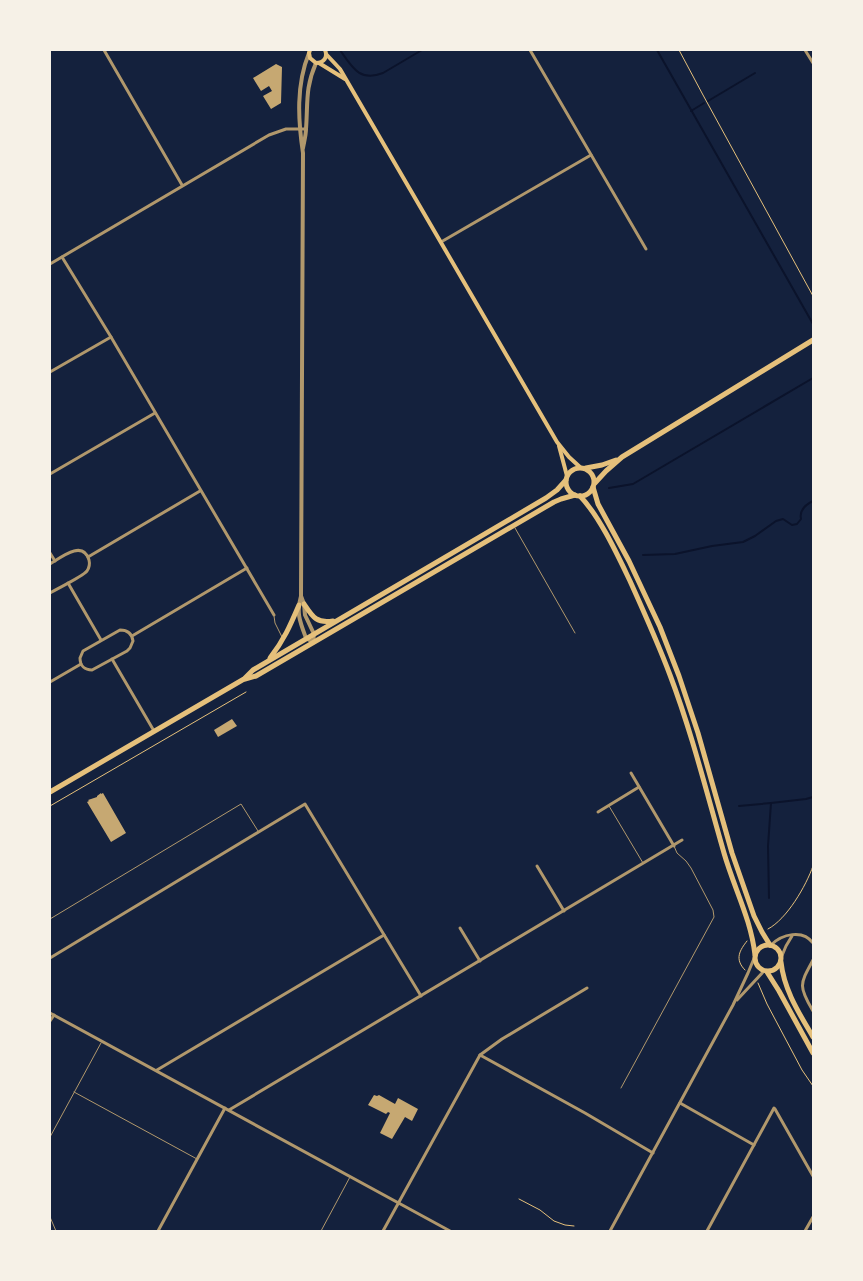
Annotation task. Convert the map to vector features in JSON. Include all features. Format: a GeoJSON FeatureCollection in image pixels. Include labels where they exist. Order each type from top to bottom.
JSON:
{"type":"FeatureCollection","features":[{"type":"Feature","properties":{"kind":"highway"},"geometry":{"type":"LineString","coordinates":[[50,792],[244,679],[253,670],[306,638],[546,498],[557,490],[573,470],[602,465],[622,457],[813,340]]}},
{"type":"Feature","properties":{"kind":"highway"},"geometry":{"type":"LineString","coordinates":[[244,679],[256,676],[554,502],[590,493],[606,471],[622,457]]}},
{"type":"Feature","properties":{"kind":"highway"},"geometry":{"type":"LineString","coordinates":[[583,468],[593,475],[598,504],[629,561],[660,627],[698,733],[732,853],[754,916],[770,945],[778,950],[786,987],[813,1037]]}},
{"type":"Feature","properties":{"kind":"highway"},"geometry":{"type":"LineString","coordinates":[[567,478],[568,489],[595,515],[622,565],[653,632],[689,730],[725,856],[751,929],[756,965],[765,971],[779,991],[813,1053]]}},
{"type":"Feature","properties":{"kind":"highway"},"geometry":{"type":"LineString","coordinates":[[269,660],[282,643],[301,604],[316,620],[325,622],[339,619]]}},
{"type":"Feature","properties":{"kind":"highway"},"geometry":{"type":"LineString","coordinates":[[755,955],[762,947],[770,945]]}},
{"type":"Feature","properties":{"kind":"highway"},"geometry":{"type":"LineString","coordinates":[[765,971],[776,969],[780,965],[781,960]]}},
{"type":"Feature","properties":{"kind":"main road"},"geometry":{"type":"LineString","coordinates":[[310,51],[309,56],[312,60],[346,81]]}},
{"type":"Feature","properties":{"kind":"main road"},"geometry":{"type":"LineString","coordinates":[[318,63],[325,59],[326,52]]}},
{"type":"Feature","properties":{"kind":"main road"},"geometry":{"type":"LineString","coordinates":[[326,52],[340,69],[557,442],[569,457],[583,468]]}},
{"type":"Feature","properties":{"kind":"main road"},"geometry":{"type":"LineString","coordinates":[[557,442],[567,478]]}},
{"type":"Feature","properties":{"kind":"street"},"geometry":{"type":"LineString","coordinates":[[104,50],[182,186]]}},
{"type":"Feature","properties":{"kind":"street"},"geometry":{"type":"LineString","coordinates":[[530,50],[646,249]]}},
{"type":"Feature","properties":{"kind":"street"},"geometry":{"type":"LineString","coordinates":[[812,50],[806,52],[813,63]]}},
{"type":"Feature","properties":{"kind":"street"},"geometry":{"type":"LineString","coordinates":[[303,153],[299,129],[300,85],[310,51]]}},
{"type":"Feature","properties":{"kind":"street"},"geometry":{"type":"LineString","coordinates":[[301,604],[314,634],[313,642],[306,638],[298,616],[302,596],[303,153],[308,86],[313,70],[318,63]]}},
{"type":"Feature","properties":{"kind":"street"},"geometry":{"type":"LineString","coordinates":[[50,264],[269,135],[286,129],[306,129]]}},
{"type":"Feature","properties":{"kind":"street"},"geometry":{"type":"LineString","coordinates":[[440,242],[591,155]]}},
{"type":"Feature","properties":{"kind":"street"},"geometry":{"type":"LineString","coordinates":[[62,257],[274,615]]}},
{"type":"Feature","properties":{"kind":"street"},"geometry":{"type":"LineString","coordinates":[[50,372],[110,337]]}},
{"type":"Feature","properties":{"kind":"street"},"geometry":{"type":"LineString","coordinates":[[50,474],[155,413]]}},
{"type":"Feature","properties":{"kind":"street"},"geometry":{"type":"LineString","coordinates":[[88,557],[200,491]]}},
{"type":"Feature","properties":{"kind":"street"},"geometry":{"type":"LineString","coordinates":[[50,564],[74,550],[83,552],[88,557],[90,564],[86,572],[50,593]]}},
{"type":"Feature","properties":{"kind":"street"},"geometry":{"type":"LineString","coordinates":[[50,553],[55,561]]}},
{"type":"Feature","properties":{"kind":"street"},"geometry":{"type":"LineString","coordinates":[[132,636],[247,568]]}},
{"type":"Feature","properties":{"kind":"street"},"geometry":{"type":"LineString","coordinates":[[68,583],[101,640]]}},
{"type":"Feature","properties":{"kind":"street"},"geometry":{"type":"LineString","coordinates":[[120,630],[128,631],[133,641],[130,648],[112,659],[92,670],[85,668],[81,664],[80,658],[83,651],[101,640],[120,630]]}},
{"type":"Feature","properties":{"kind":"street"},"geometry":{"type":"LineString","coordinates":[[112,659],[154,731]]}},
{"type":"Feature","properties":{"kind":"street"},"geometry":{"type":"LineString","coordinates":[[50,682],[81,664]]}},
{"type":"Feature","properties":{"kind":"street"},"geometry":{"type":"LineString","coordinates":[[630,772],[674,846]]}},
{"type":"Feature","properties":{"kind":"street"},"geometry":{"type":"LineString","coordinates":[[598,812],[639,787]]}},
{"type":"Feature","properties":{"kind":"street"},"geometry":{"type":"LineString","coordinates":[[50,958],[306,804],[421,996]]}},
{"type":"Feature","properties":{"kind":"street"},"geometry":{"type":"LineString","coordinates":[[229,1110],[682,840]]}},
{"type":"Feature","properties":{"kind":"street"},"geometry":{"type":"LineString","coordinates":[[537,866],[564,911]]}},
{"type":"Feature","properties":{"kind":"street"},"geometry":{"type":"LineString","coordinates":[[460,928],[480,961]]}},
{"type":"Feature","properties":{"kind":"street"},"geometry":{"type":"LineString","coordinates":[[157,1071],[384,935]]}},
{"type":"Feature","properties":{"kind":"street"},"geometry":{"type":"LineString","coordinates":[[770,945],[785,936],[800,935],[806,936],[813,943]]}},
{"type":"Feature","properties":{"kind":"street"},"geometry":{"type":"LineString","coordinates":[[781,960],[786,946],[793,936]]}},
{"type":"Feature","properties":{"kind":"street"},"geometry":{"type":"LineString","coordinates":[[610,1231],[733,1005],[755,955]]}},
{"type":"Feature","properties":{"kind":"street"},"geometry":{"type":"LineString","coordinates":[[813,960],[802,984],[804,995],[813,1011]]}},
{"type":"Feature","properties":{"kind":"street"},"geometry":{"type":"LineString","coordinates":[[733,1005],[765,971]]}},
{"type":"Feature","properties":{"kind":"street"},"geometry":{"type":"LineString","coordinates":[[383,1231],[480,1055],[502,1039],[587,988]]}},
{"type":"Feature","properties":{"kind":"street"},"geometry":{"type":"LineString","coordinates":[[50,1021],[52,1014],[450,1231]]}},
{"type":"Feature","properties":{"kind":"street"},"geometry":{"type":"LineString","coordinates":[[480,1055],[653,1153]]}},
{"type":"Feature","properties":{"kind":"street"},"geometry":{"type":"LineString","coordinates":[[680,1103],[754,1145]]}},
{"type":"Feature","properties":{"kind":"street"},"geometry":{"type":"LineString","coordinates":[[158,1231],[225,1108]]}},
{"type":"Feature","properties":{"kind":"street"},"geometry":{"type":"LineString","coordinates":[[707,1231],[774,1108],[813,1176]]}},
{"type":"Feature","properties":{"kind":"street"},"geometry":{"type":"LineString","coordinates":[[805,1231],[813,1217]]}},
{"type":"Feature","properties":{"kind":"lane"},"geometry":{"type":"LineString","coordinates":[[513,526],[575,632]]}},
{"type":"Feature","properties":{"kind":"lane"},"geometry":{"type":"LineString","coordinates":[[274,615],[275,623],[282,637],[282,643]]}},
{"type":"Feature","properties":{"kind":"lane"},"geometry":{"type":"LineString","coordinates":[[50,919],[242,804],[259,832]]}},
{"type":"Feature","properties":{"kind":"lane"},"geometry":{"type":"LineString","coordinates":[[609,806],[643,864]]}},
{"type":"Feature","properties":{"kind":"lane"},"geometry":{"type":"LineString","coordinates":[[621,1088],[714,917],[713,910],[691,868],[677,853],[674,846]]}},
{"type":"Feature","properties":{"kind":"lane"},"geometry":{"type":"LineString","coordinates":[[50,1137],[102,1041]]}},
{"type":"Feature","properties":{"kind":"lane"},"geometry":{"type":"LineString","coordinates":[[74,1092],[197,1159]]}},
{"type":"Feature","properties":{"kind":"lane"},"geometry":{"type":"LineString","coordinates":[[321,1231],[351,1176]]}},
{"type":"Feature","properties":{"kind":"lane"},"geometry":{"type":"LineString","coordinates":[[50,1217],[56,1231]]}},
{"type":"Feature","properties":{"kind":"path"},"geometry":{"type":"LineString","coordinates":[[679,50],[813,296]]}},
{"type":"Feature","properties":{"kind":"path"},"geometry":{"type":"LineString","coordinates":[[50,806],[246,692]]}},
{"type":"Feature","properties":{"kind":"path"},"geometry":{"type":"LineString","coordinates":[[769,928],[779,921],[789,908],[809,878],[813,866]]}},
{"type":"Feature","properties":{"kind":"path"},"geometry":{"type":"LineString","coordinates":[[746,943],[740,950],[739,957],[741,966],[746,971]]}},
{"type":"Feature","properties":{"kind":"path"},"geometry":{"type":"LineString","coordinates":[[758,983],[802,1070],[813,1086]]}},
{"type":"Feature","properties":{"kind":"path"},"geometry":{"type":"LineString","coordinates":[[519,1199],[540,1210],[554,1221],[574,1226]]}},
{"type":"Feature","properties":{"kind":"building"},"geometry":{"type":"Polygon","coordinates":[[[276,64],[282,67],[281,103],[271,109],[263,96],[272,91],[269,86],[261,91],[253,78],[276,64]]]}},
{"type":"Feature","properties":{"kind":"building"},"geometry":{"type":"Polygon","coordinates":[[[232,719],[237,726],[218,737],[214,730],[232,719]]]}},
{"type":"Feature","properties":{"kind":"building"},"geometry":{"type":"Polygon","coordinates":[[[103,793],[126,833],[111,842],[87,802],[103,793]]]}},
{"type":"Feature","properties":{"kind":"building"},"geometry":{"type":"Polygon","coordinates":[[[374,1095],[379,1095],[395,1104],[398,1098],[418,1109],[412,1121],[405,1117],[392,1139],[380,1133],[390,1113],[386,1114],[368,1105],[374,1095]]]}},
{"type":"Feature","properties":{"kind":"waterway"},"geometry":{"type":"LineString","coordinates":[[340,50],[357,71],[368,76],[383,73],[422,50]]}},
{"type":"Feature","properties":{"kind":"waterway"},"geometry":{"type":"LineString","coordinates":[[657,50],[813,324]]}},
{"type":"Feature","properties":{"kind":"waterway"},"geometry":{"type":"LineString","coordinates":[[708,101],[755,73]]}},
{"type":"Feature","properties":{"kind":"waterway"},"geometry":{"type":"LineString","coordinates":[[691,111],[704,103]]}},
{"type":"Feature","properties":{"kind":"waterway"},"geometry":{"type":"LineString","coordinates":[[609,488],[633,484],[813,378]]}},
{"type":"Feature","properties":{"kind":"waterway"},"geometry":{"type":"LineString","coordinates":[[643,555],[675,554],[743,542],[776,521],[783,519],[792,525],[797,524],[801,519],[803,508],[813,501]]}},
{"type":"Feature","properties":{"kind":"waterway"},"geometry":{"type":"LineString","coordinates":[[769,898],[768,846],[771,803],[813,797]]}},
{"type":"Feature","properties":{"kind":"waterway"},"geometry":{"type":"LineString","coordinates":[[739,806],[771,803]]}}]}
